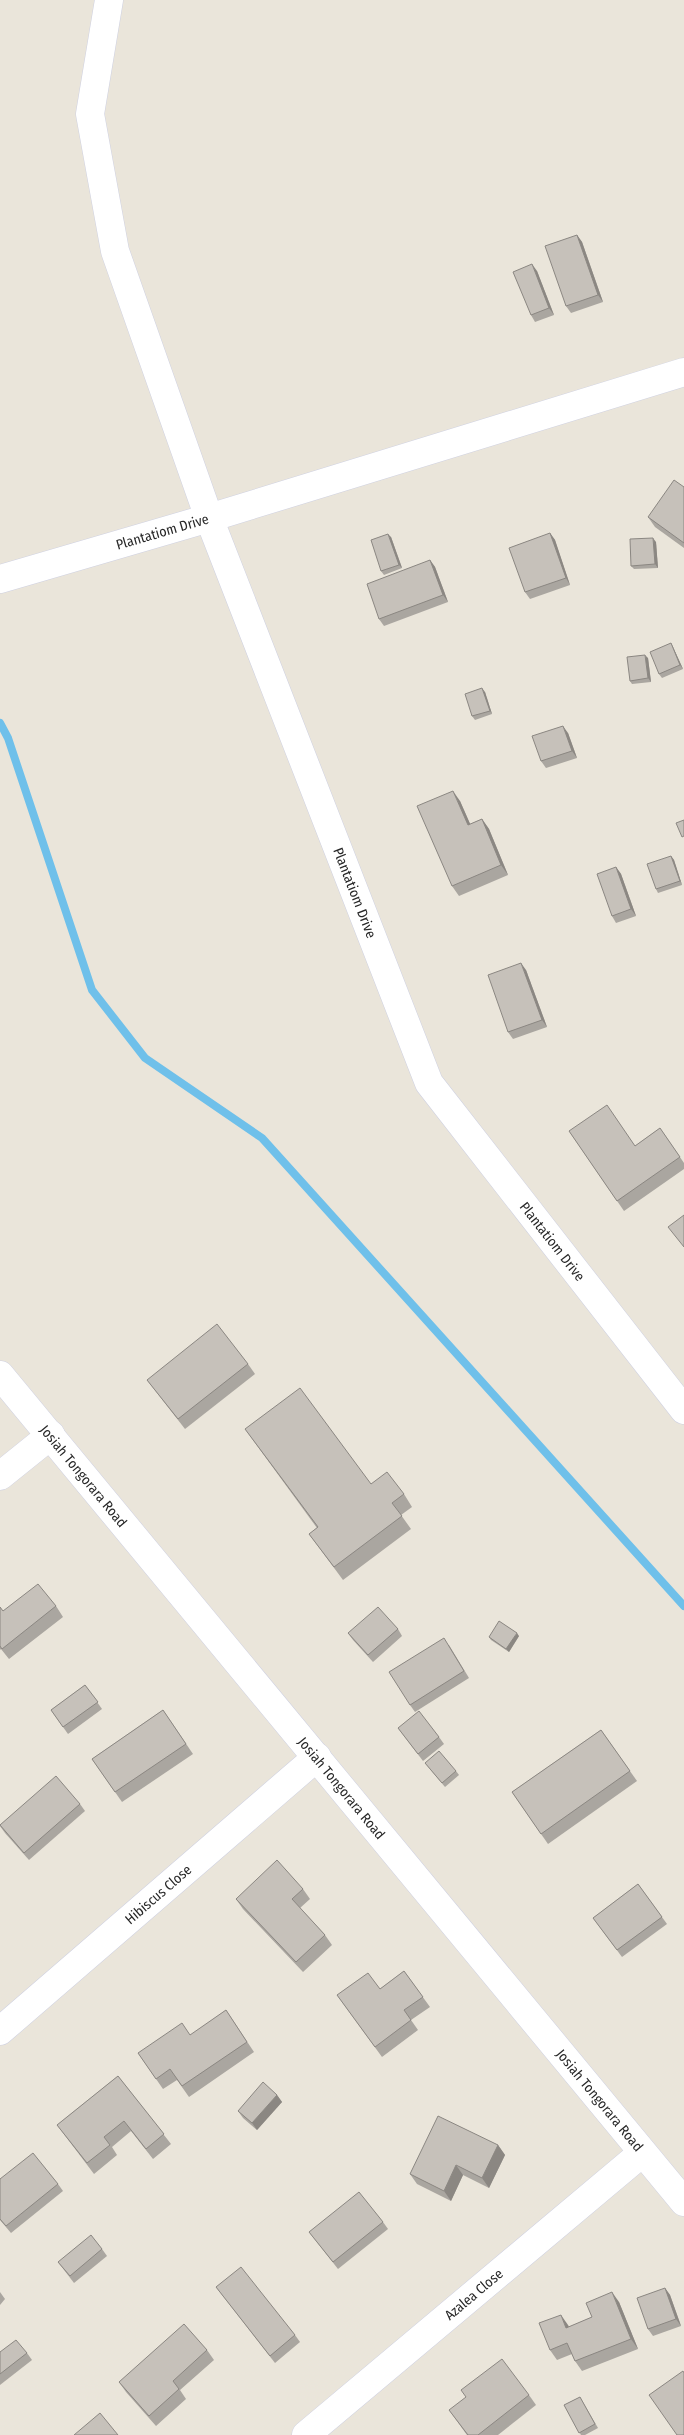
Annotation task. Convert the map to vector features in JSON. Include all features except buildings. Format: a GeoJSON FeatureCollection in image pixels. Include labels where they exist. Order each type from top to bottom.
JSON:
{"type":"FeatureCollection","features":[{"type":"Feature","properties":{"kind":"street"},"geometry":{"type":"LineString","coordinates":[[109,0],[90,114],[115,251],[209,518],[684,372]]}},
{"type":"Feature","properties":{"kind":"street","name":"Plantatiom Drive"},"geometry":{"type":"LineString","coordinates":[[0,580],[209,518],[429,1083],[684,1410]]}},
{"type":"Feature","properties":{"kind":"street","name":"Josiah Tongorara Road"},"geometry":{"type":"LineString","coordinates":[[0,1375],[684,2202]]}},
{"type":"Feature","properties":{"kind":"street"},"geometry":{"type":"LineString","coordinates":[[0,1476],[51,1435]]}},
{"type":"Feature","properties":{"kind":"street","name":"Hibiscus Close"},"geometry":{"type":"LineString","coordinates":[[0,2031],[317,1757]]}},
{"type":"Feature","properties":{"kind":"street","name":"Azalea Close"},"geometry":{"type":"LineString","coordinates":[[306,2435],[642,2153]]}},
{"type":"Feature","properties":{"kind":"waterway"},"geometry":{"type":"LineString","coordinates":[[0,723],[8,738],[92,990],[145,1058],[262,1138],[684,1606]]}}]}
